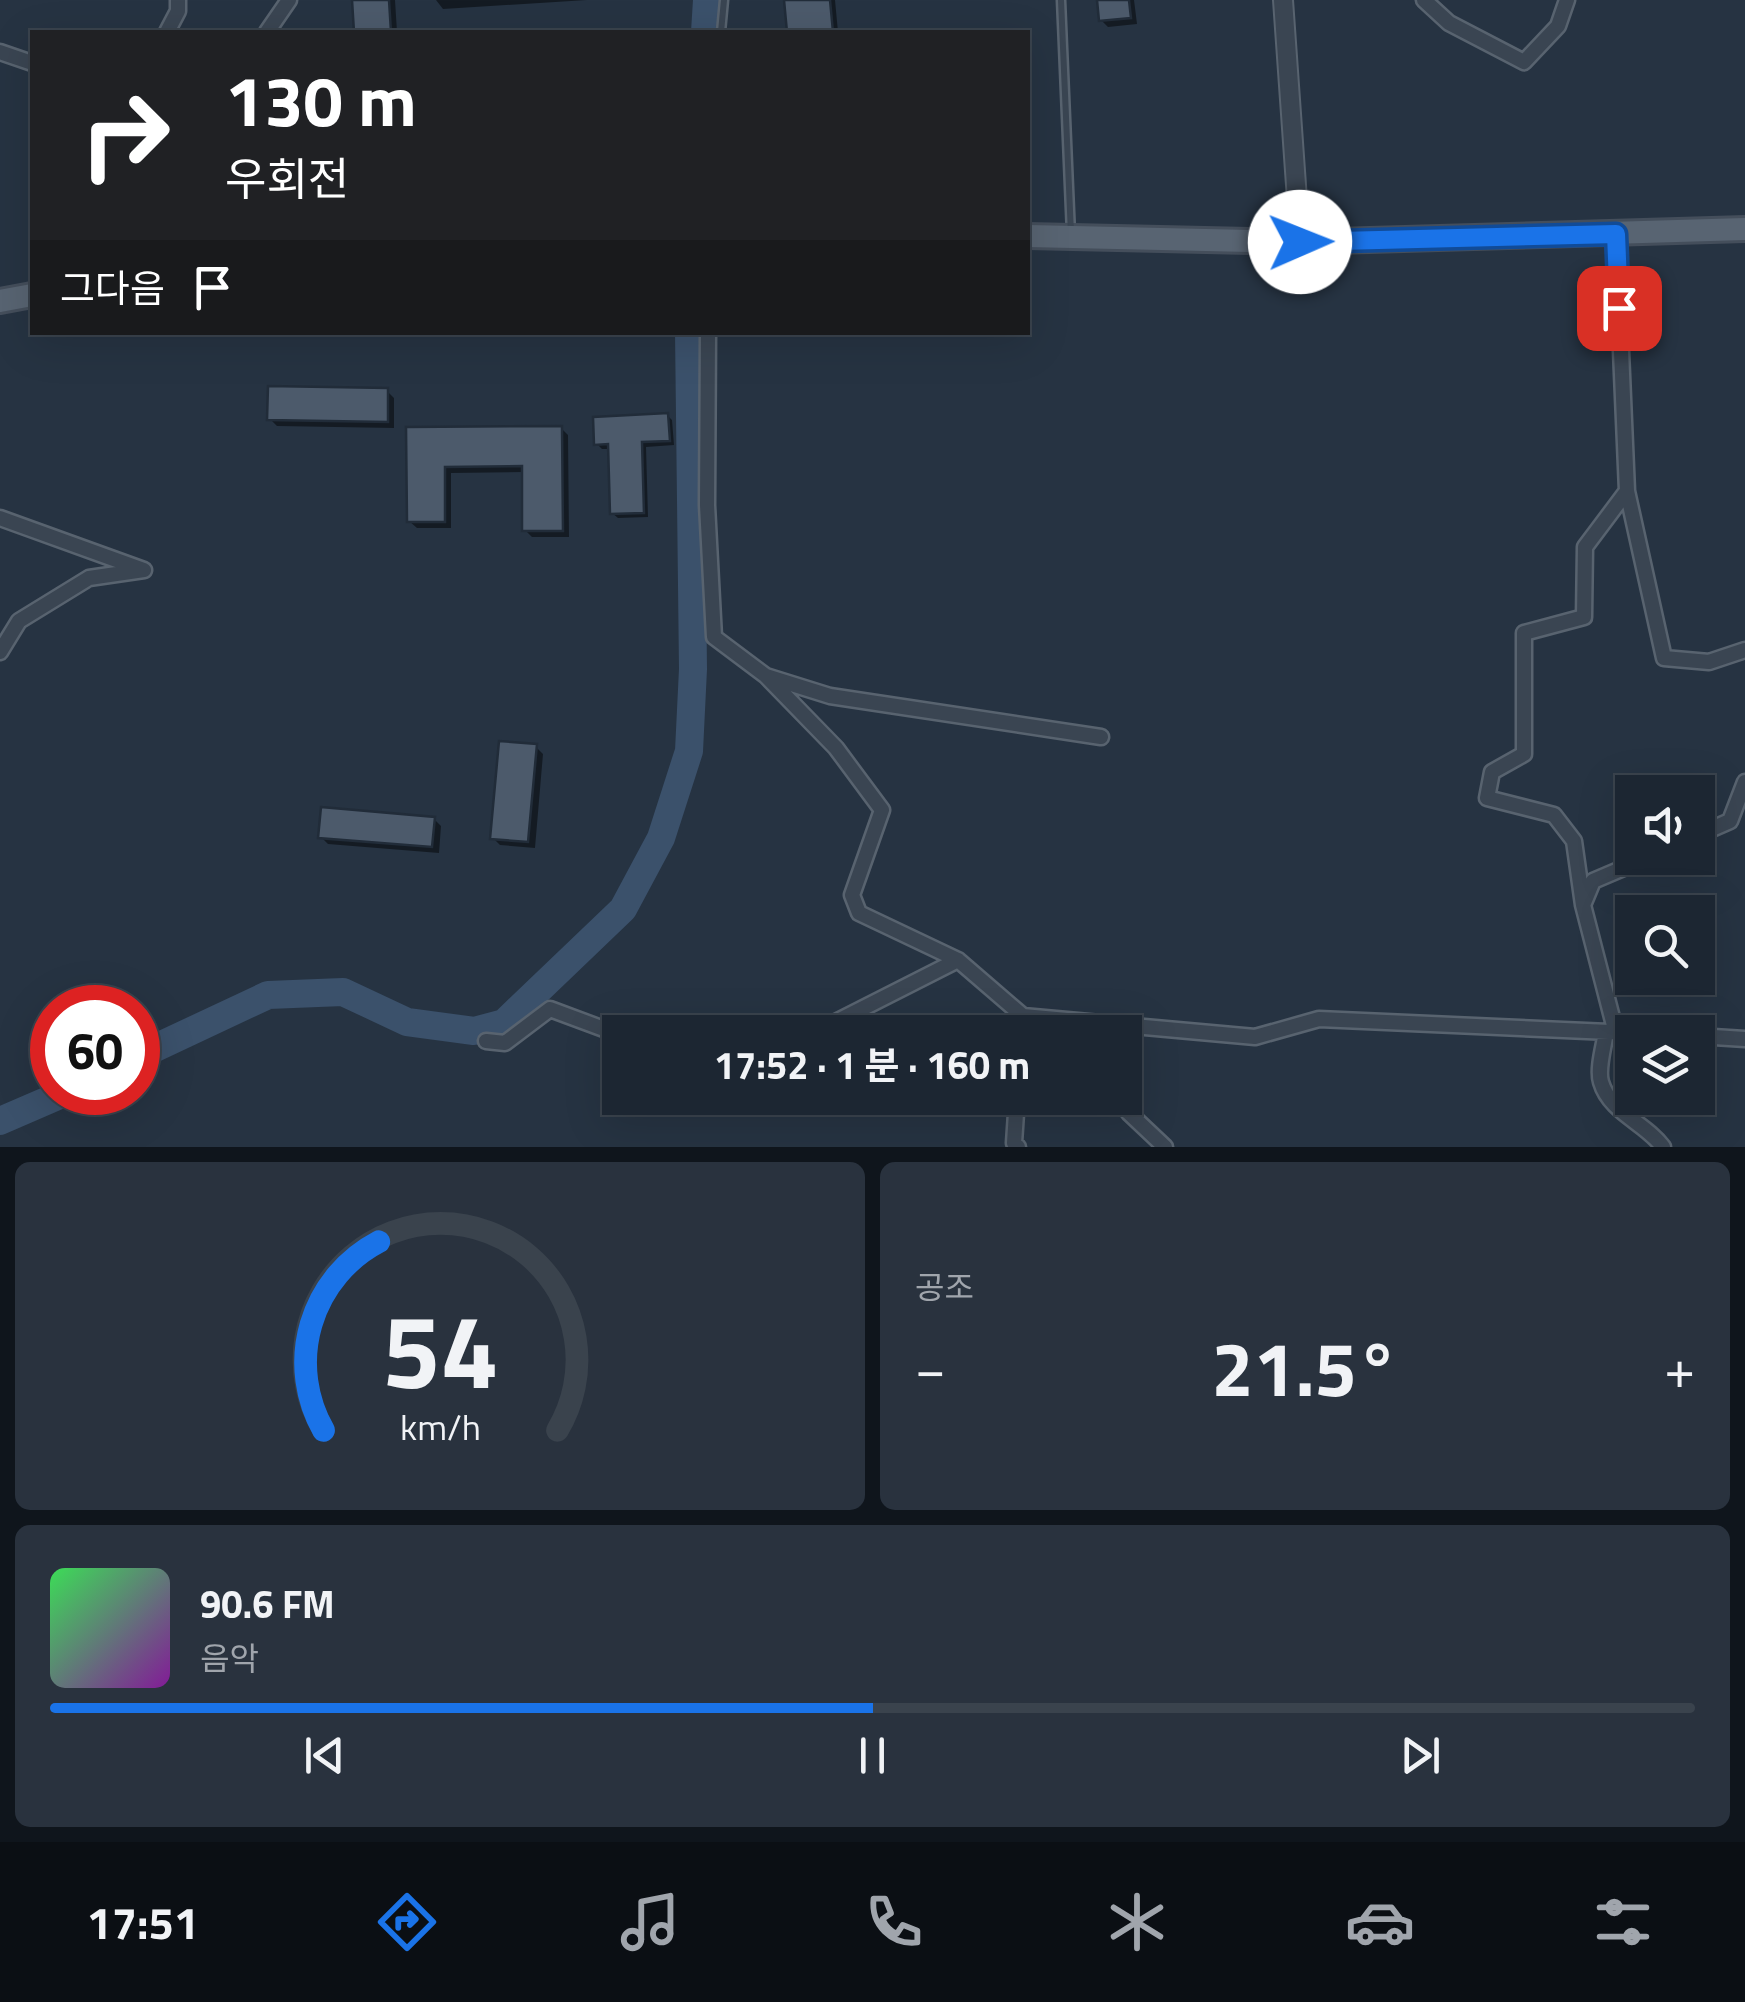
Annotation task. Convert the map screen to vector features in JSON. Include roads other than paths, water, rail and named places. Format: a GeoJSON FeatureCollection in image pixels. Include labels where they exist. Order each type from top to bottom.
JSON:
{"type":"FeatureCollection","features":[{"type":"Feature","properties":{"kind":"main road"},"geometry":{"type":"LineString","coordinates":[[1030,236],[1300,242],[1745,229]]}},
{"type":"Feature","properties":{"kind":"main road"},"geometry":{"type":"LineString","coordinates":[[0,301],[30,295]]}},
{"type":"Feature","properties":{"kind":"street"},"geometry":{"type":"LineString","coordinates":[[168,30],[178,11],[178,0]]}},
{"type":"Feature","properties":{"kind":"street"},"geometry":{"type":"LineString","coordinates":[[268,30],[288,0]]}},
{"type":"Feature","properties":{"kind":"street"},"geometry":{"type":"LineString","coordinates":[[1283,0],[1300,242]]}},
{"type":"Feature","properties":{"kind":"street"},"geometry":{"type":"LineString","coordinates":[[1424,0],[1450,23],[1524,62],[1558,26],[1567,0]]}},
{"type":"Feature","properties":{"kind":"street"},"geometry":{"type":"LineString","coordinates":[[0,52],[30,63]]}},
{"type":"Feature","properties":{"kind":"street"},"geometry":{"type":"LineString","coordinates":[[1616,234],[1627,491],[1664,658],[1709,662],[1745,650]]}},
{"type":"Feature","properties":{"kind":"street"},"geometry":{"type":"LineString","coordinates":[[708,335],[707,504],[714,637],[766,676],[836,748],[882,810],[852,895],[859,913],[958,960],[1013,1015]]}},
{"type":"Feature","properties":{"kind":"street"},"geometry":{"type":"LineString","coordinates":[[1627,491],[1585,547],[1584,617],[1524,633],[1524,754],[1492,772],[1487,798],[1554,814],[1574,841],[1582,906],[1611,1032],[1600,1080],[1619,1110],[1655,1135],[1663,1147]]}},
{"type":"Feature","properties":{"kind":"street"},"geometry":{"type":"LineString","coordinates":[[0,518],[144,570],[89,578],[20,621],[0,652]]}},
{"type":"Feature","properties":{"kind":"street"},"geometry":{"type":"LineString","coordinates":[[766,676],[830,696],[1101,737]]}},
{"type":"Feature","properties":{"kind":"street"},"geometry":{"type":"LineString","coordinates":[[1715,828],[1730,821],[1745,782]]}},
{"type":"Feature","properties":{"kind":"street"},"geometry":{"type":"LineString","coordinates":[[1582,906],[1593,882],[1615,872]]}},
{"type":"Feature","properties":{"kind":"street"},"geometry":{"type":"LineString","coordinates":[[850,1015],[958,960]]}},
{"type":"Feature","properties":{"kind":"street"},"geometry":{"type":"LineString","coordinates":[[486,1041],[505,1043],[550,1009],[602,1028]]}},
{"type":"Feature","properties":{"kind":"street"},"geometry":{"type":"LineString","coordinates":[[1142,1030],[1255,1037],[1319,1018],[1615,1032]]}},
{"type":"Feature","properties":{"kind":"street"},"geometry":{"type":"LineString","coordinates":[[1715,1037],[1745,1038]]}},
{"type":"Feature","properties":{"kind":"street"},"geometry":{"type":"LineString","coordinates":[[1016,1115],[1014,1143],[1018,1147]]}},
{"type":"Feature","properties":{"kind":"street"},"geometry":{"type":"LineString","coordinates":[[1132,1115],[1165,1147]]}},
{"type":"Feature","properties":{"kind":"lane"},"geometry":{"type":"LineString","coordinates":[[722,30],[724,0]]}},
{"type":"Feature","properties":{"kind":"lane"},"geometry":{"type":"LineString","coordinates":[[1061,0],[1071,238]]}},
{"type":"Feature","properties":{"kind":"waterway"},"geometry":{"type":"LineString","coordinates":[[705,30],[707,0]]}},
{"type":"Feature","properties":{"kind":"waterway"},"geometry":{"type":"LineString","coordinates":[[160,1046],[268,995],[343,992],[407,1022],[474,1031],[504,1023],[623,909],[661,838],[689,751],[693,669],[689,335]]}},
{"type":"Feature","properties":{"kind":"waterway"},"geometry":{"type":"LineString","coordinates":[[0,1121],[30,1108]]}}]}
